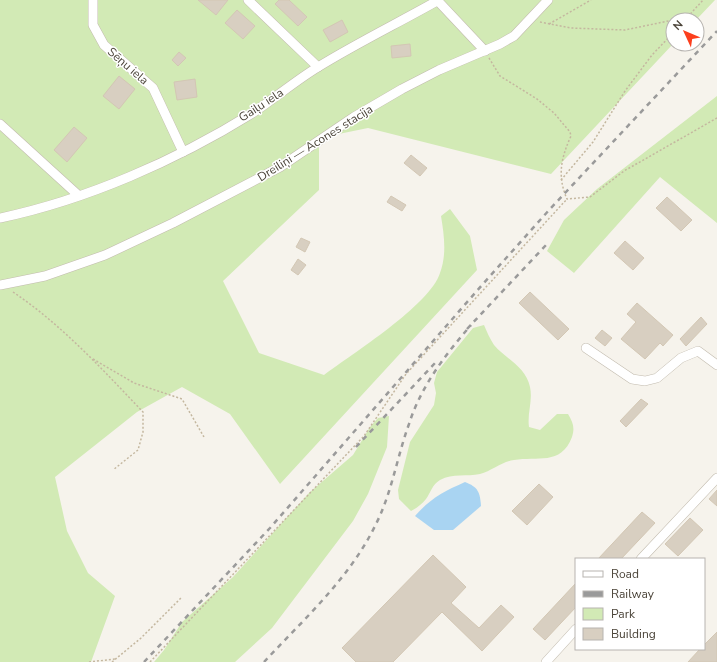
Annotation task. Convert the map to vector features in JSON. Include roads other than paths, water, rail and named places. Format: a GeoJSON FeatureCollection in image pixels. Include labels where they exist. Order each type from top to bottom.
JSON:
{"type":"FeatureCollection","features":[{"type":"Feature","properties":{"kind":"street","name":"Sēņu iela"},"geometry":{"type":"LineString","coordinates":[[93,0],[94,25],[104,45],[153,88],[183,152]]}},
{"type":"Feature","properties":{"kind":"street"},"geometry":{"type":"LineString","coordinates":[[248,0],[318,67]]}},
{"type":"Feature","properties":{"kind":"street","name":"Gaiļu iela"},"geometry":{"type":"LineString","coordinates":[[0,218],[23,213],[78,195],[130,176],[183,152],[251,114],[318,67],[437,0]]}},
{"type":"Feature","properties":{"kind":"street"},"geometry":{"type":"LineString","coordinates":[[437,0],[485,51]]}},
{"type":"Feature","properties":{"kind":"street","name":"Dreiliņi — Acones stacija"},"geometry":{"type":"LineString","coordinates":[[3,285],[45,276],[105,255],[173,223],[280,167],[354,117],[402,89],[439,70],[485,51],[514,36],[530,21],[548,0]]}},
{"type":"Feature","properties":{"kind":"street"},"geometry":{"type":"LineString","coordinates":[[0,124],[78,195]]}},
{"type":"Feature","properties":{"kind":"street"},"geometry":{"type":"LineString","coordinates":[[586,348],[632,379],[646,381],[657,378],[682,358],[698,351],[717,365]]}},
{"type":"Feature","properties":{"kind":"street"},"geometry":{"type":"LineString","coordinates":[[642,558],[717,478]]}},
{"type":"Feature","properties":{"kind":"street"},"geometry":{"type":"LineString","coordinates":[[546,662],[575,630]]}},
{"type":"Feature","properties":{"kind":"water"},"geometry":{"type":"Polygon","coordinates":[[[465,482],[476,488],[478,491],[481,506],[453,530],[434,530],[415,516],[438,496],[465,482]]]}},
{"type":"Feature","properties":{"kind":"railway"},"geometry":{"type":"LineString","coordinates":[[144,662],[270,528],[550,209],[717,31]]}},
{"type":"Feature","properties":{"kind":"railway"},"geometry":{"type":"LineString","coordinates":[[467,329],[547,244]]}},
{"type":"Feature","properties":{"kind":"railway"},"geometry":{"type":"LineString","coordinates":[[264,662],[340,580],[365,544],[382,512],[405,436],[420,397],[435,371],[452,347],[471,325]]}},
{"type":"Feature","properties":{"kind":"railway"},"geometry":{"type":"LineString","coordinates":[[356,447],[436,362]]}}]}
